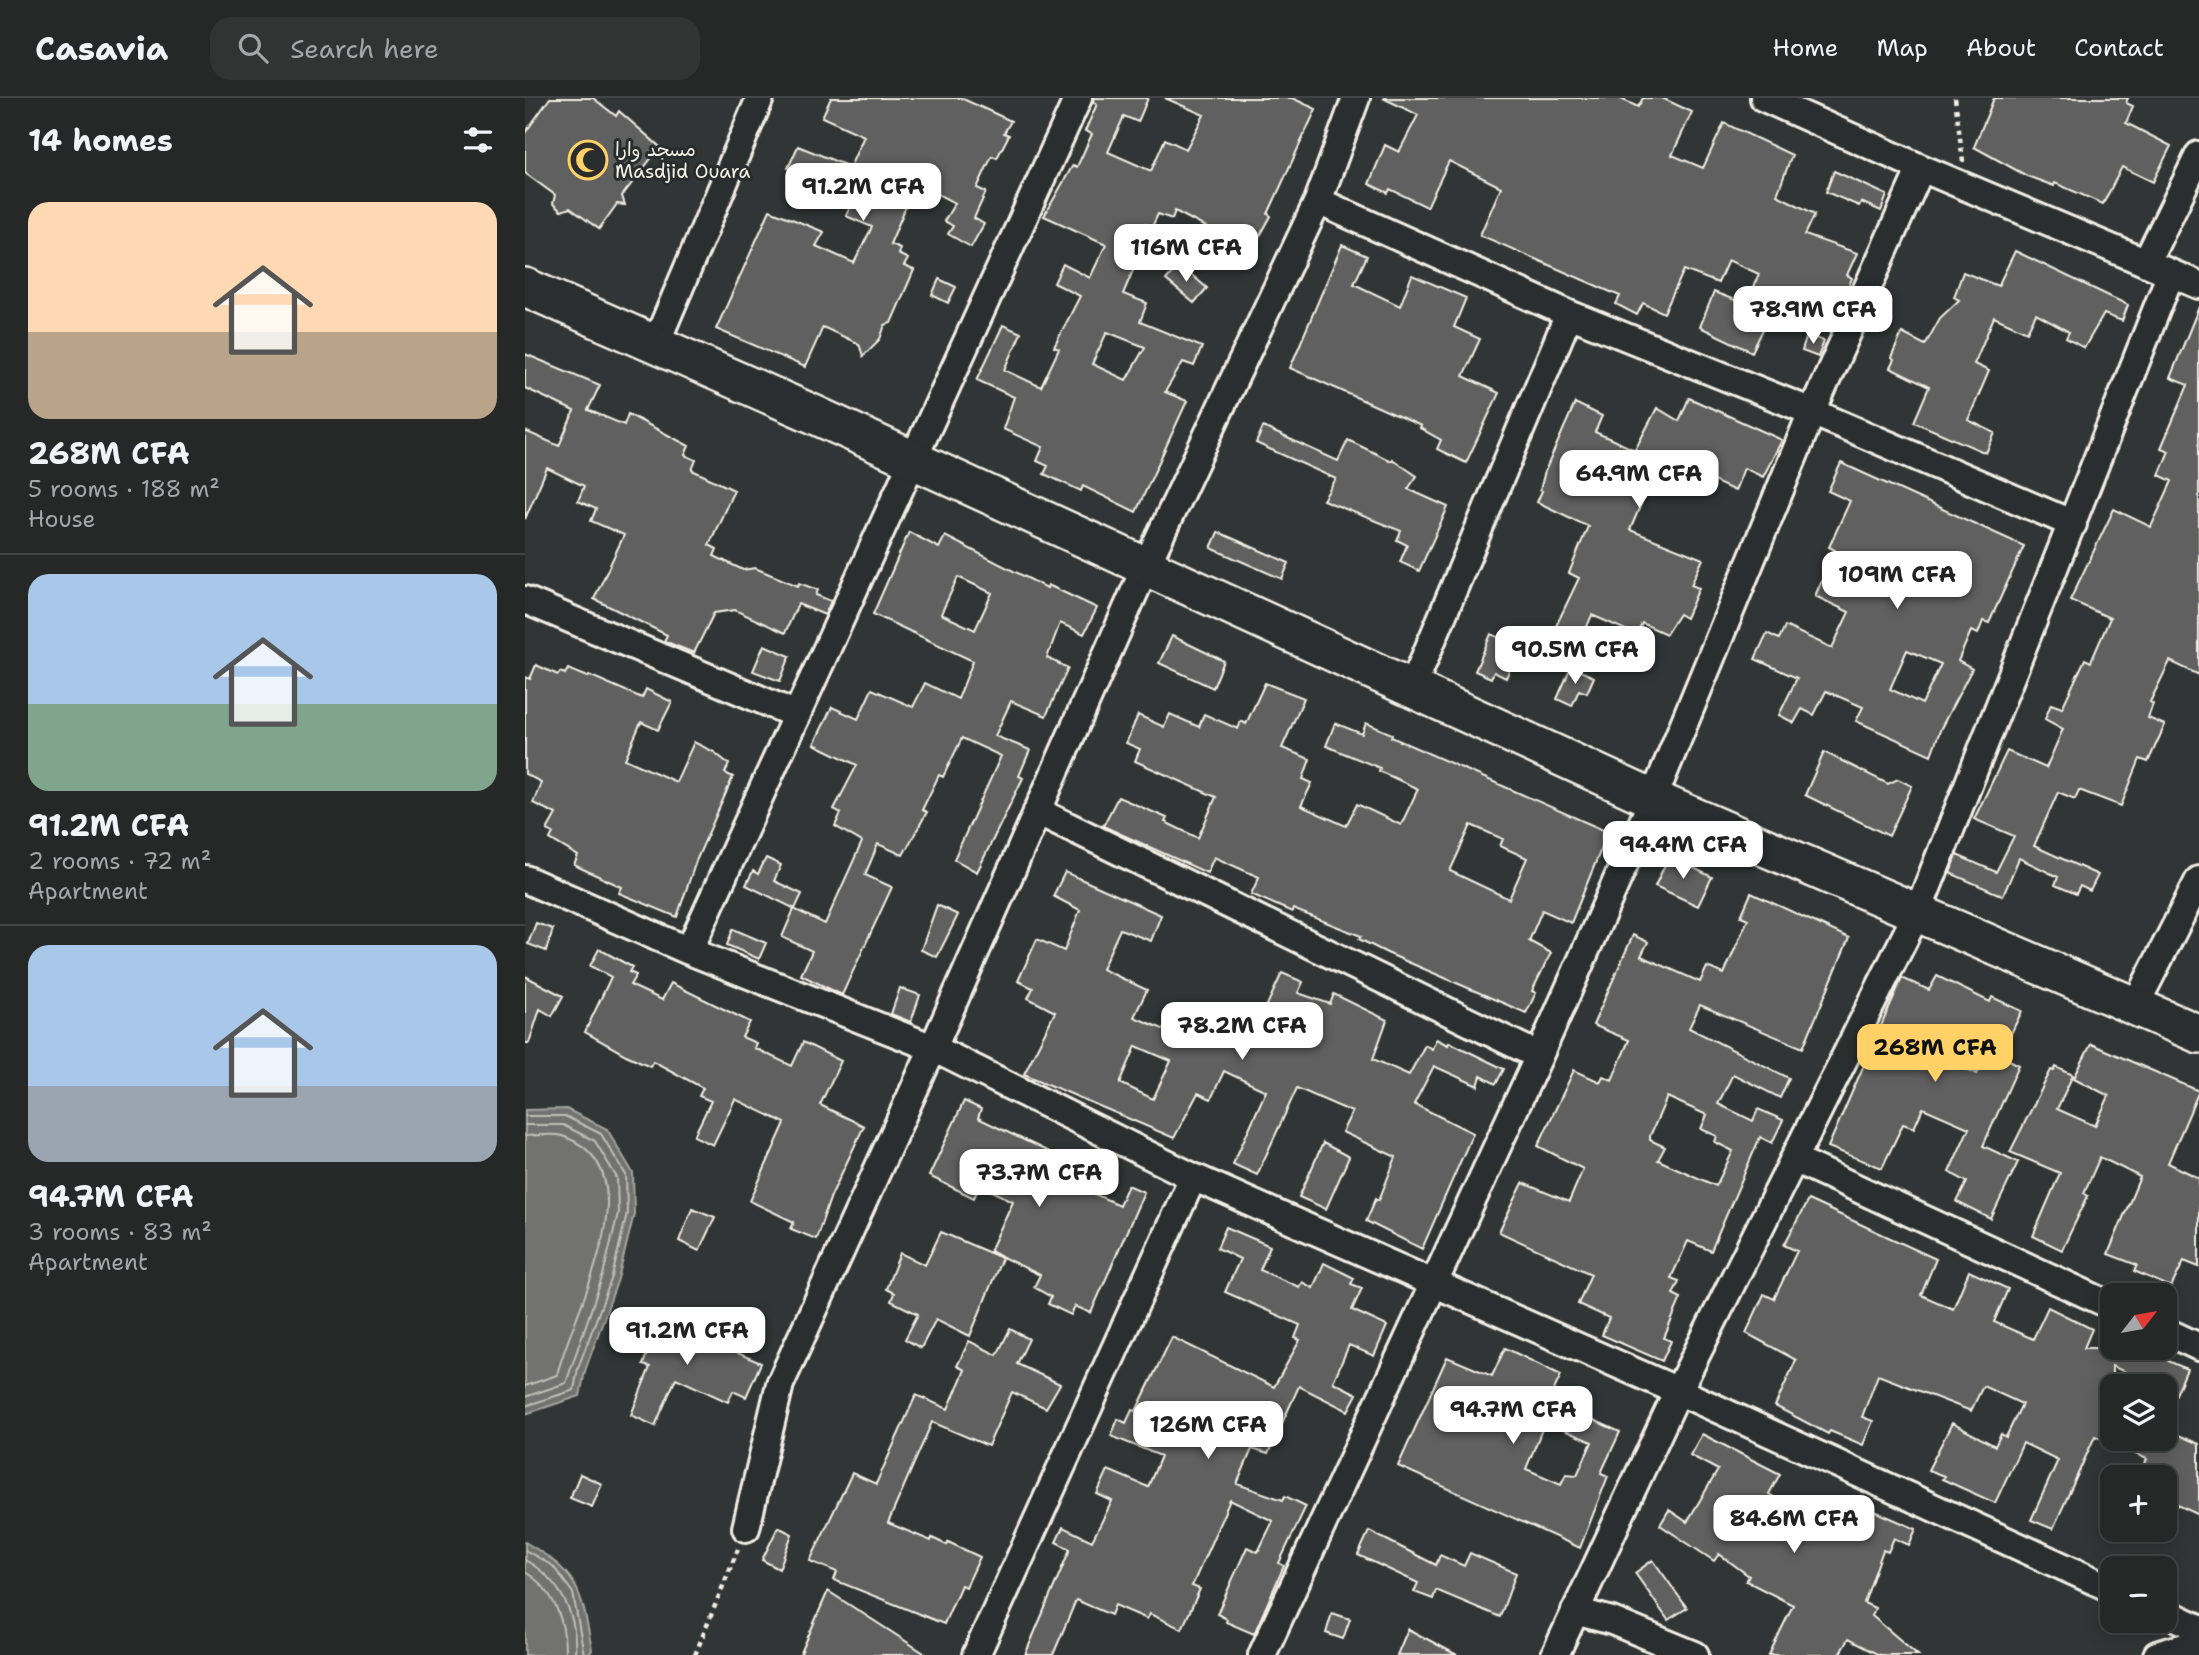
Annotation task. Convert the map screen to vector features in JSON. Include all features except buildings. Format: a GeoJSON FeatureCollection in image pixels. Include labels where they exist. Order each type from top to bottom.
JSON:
{"type":"FeatureCollection","features":[{"type":"Feature","properties":{"kind":"street"},"geometry":{"type":"LineString","coordinates":[[656,343],[760,98]]}},
{"type":"Feature","properties":{"kind":"street"},"geometry":{"type":"LineString","coordinates":[[689,951],[1078,98]]}},
{"type":"Feature","properties":{"kind":"street"},"geometry":{"type":"LineString","coordinates":[[746,1528],[780,1384],[933,1048],[1145,568],[1318,201],[1356,98]]}},
{"type":"Feature","properties":{"kind":"street"},"geometry":{"type":"LineString","coordinates":[[1765,98],[1965,187],[2199,285]]}},
{"type":"Feature","properties":{"kind":"street"},"geometry":{"type":"LineString","coordinates":[[2146,263],[2199,155]]}},
{"type":"Feature","properties":{"kind":"street"},"geometry":{"type":"LineString","coordinates":[[1262,1655],[1539,1056],[1653,799],[1812,412],[1921,168]]}},
{"type":"Feature","properties":{"kind":"street"},"geometry":{"type":"LineString","coordinates":[[1318,201],[1569,314],[1812,412],[2073,524]]}},
{"type":"Feature","properties":{"kind":"street"},"geometry":{"type":"LineString","coordinates":[[1555,1655],[1678,1391],[1918,911],[2171,273]]}},
{"type":"Feature","properties":{"kind":"street"},"geometry":{"type":"LineString","coordinates":[[525,287],[656,343],[1653,799],[2136,1004],[2199,1034]]}},
{"type":"Feature","properties":{"kind":"street"},"geometry":{"type":"LineString","coordinates":[[1412,688],[1569,314]]}},
{"type":"Feature","properties":{"kind":"street"},"geometry":{"type":"LineString","coordinates":[[525,600],[797,715]]}},
{"type":"Feature","properties":{"kind":"street"},"geometry":{"type":"LineString","coordinates":[[1037,811],[1539,1056]]}},
{"type":"Feature","properties":{"kind":"street"},"geometry":{"type":"LineString","coordinates":[[525,879],[689,951],[933,1048],[1193,1177],[1678,1391],[2100,1583]]}},
{"type":"Feature","properties":{"kind":"street"},"geometry":{"type":"LineString","coordinates":[[2136,1004],[2199,880]]}},
{"type":"Feature","properties":{"kind":"street"},"geometry":{"type":"LineString","coordinates":[[1794,1159],[2100,1300]]}},
{"type":"Feature","properties":{"kind":"street"},"geometry":{"type":"LineString","coordinates":[[976,1655],[1193,1177]]}},
{"type":"Feature","properties":{"kind":"street"},"geometry":{"type":"LineString","coordinates":[[2177,1337],[2199,1347]]}},
{"type":"Feature","properties":{"kind":"street"},"geometry":{"type":"LineString","coordinates":[[1575,1611],[1612,1621],[1695,1655]]}},
{"type":"Feature","properties":{"kind":"street"},"geometry":{"type":"LineString","coordinates":[[2177,1618],[2199,1628]]}},
{"type":"Feature","properties":{"kind":"street"},"geometry":{"type":"LineString","coordinates":[[2157,1655],[2199,1643]]}},
{"type":"Feature","properties":{"kind":"path"},"geometry":{"type":"LineString","coordinates":[[1955,98],[1965,187]]}},
{"type":"Feature","properties":{"kind":"path"},"geometry":{"type":"LineString","coordinates":[[695,1655],[746,1528]]}},
{"type":"Feature","properties":{"kind":"water"},"geometry":{"type":"Polygon","coordinates":[[[566,1109],[607,1129],[633,1173],[634,1214],[618,1279],[585,1371],[580,1396],[525,1414],[525,1110],[566,1109]]]}},
{"type":"Feature","properties":{"kind":"water"},"geometry":{"type":"Polygon","coordinates":[[[525,1542],[557,1564],[575,1586],[585,1612],[592,1650],[589,1655],[525,1655],[525,1542]]]}},
{"type":"Feature","properties":{"kind":"place","name":"مسجد وارا Masdjid Ouara"},"geometry":{"type":"Point","coordinates":[588,160]}}]}
